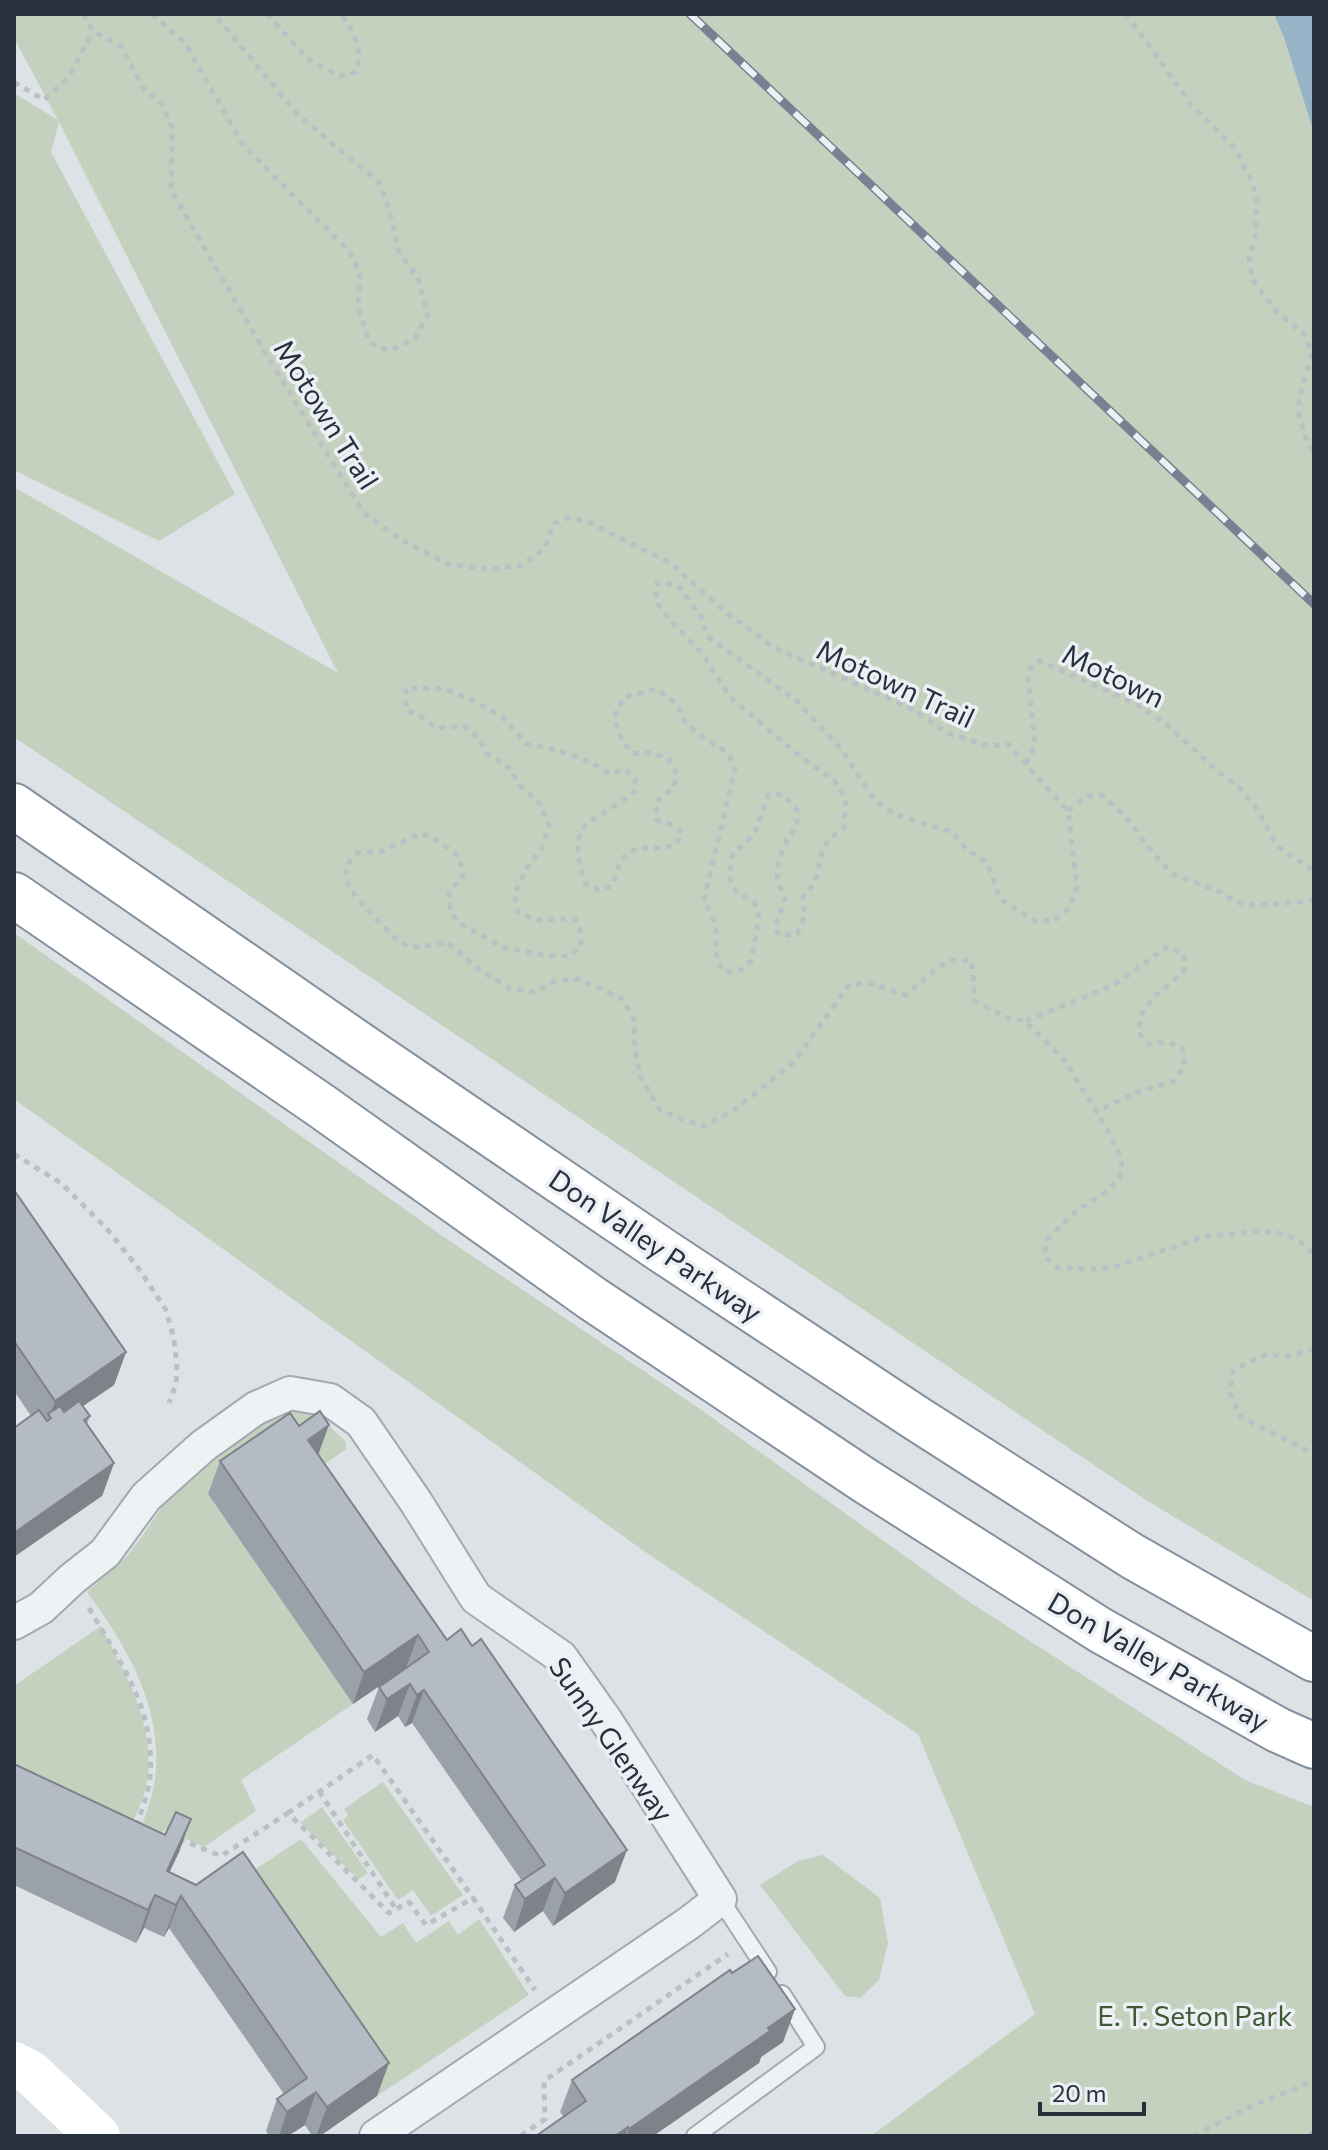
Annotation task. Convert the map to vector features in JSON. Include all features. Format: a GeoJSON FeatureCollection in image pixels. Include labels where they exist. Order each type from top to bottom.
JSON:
{"type":"FeatureCollection","features":[{"type":"Feature","properties":{"kind":"main road","name":"Don Valley Parkway"},"geometry":{"type":"LineString","coordinates":[[14,806],[518,1153],[904,1410],[1132,1556],[1314,1659]]}},
{"type":"Feature","properties":{"kind":"main road","name":"Don Valley Parkway"},"geometry":{"type":"LineString","coordinates":[[14,895],[320,1105],[593,1299],[864,1480],[1100,1630],[1278,1730],[1314,1746]]}},
{"type":"Feature","properties":{"kind":"main road"},"geometry":{"type":"LineString","coordinates":[[14,2064],[31,2073],[98,2136]]}},
{"type":"Feature","properties":{"kind":"street","name":"Sunny Glenway"},"geometry":{"type":"LineString","coordinates":[[14,1623],[41,1608],[105,1553],[146,1497],[203,1446],[256,1408],[290,1393],[330,1400],[361,1422],[476,1598],[561,1657],[607,1722],[720,1899]]}},
{"type":"Feature","properties":{"kind":"street"},"geometry":{"type":"LineString","coordinates":[[376,2136],[720,1899]]}},
{"type":"Feature","properties":{"kind":"lane"},"geometry":{"type":"LineString","coordinates":[[695,2136],[816,2047],[720,1899]]}},
{"type":"Feature","properties":{"kind":"path","name":"Motown Trail"},"geometry":{"type":"LineString","coordinates":[[83,14],[93,31],[122,47],[143,88],[162,104],[172,128],[171,190],[227,289],[363,512],[395,536],[448,564],[486,569],[521,566],[545,548],[553,524],[568,518],[586,521],[672,564],[722,609],[773,647],[910,708],[948,733],[988,746],[1008,744],[1068,811],[1077,887],[1070,907],[1054,921],[1035,921],[1000,899],[987,863],[967,850],[952,832],[894,814],[874,799],[841,749],[797,701],[707,636],[701,616],[677,585],[657,583],[656,602],[702,653],[730,697],[803,759],[834,780],[846,799],[844,827],[828,840],[822,852],[815,883],[803,897],[805,915],[797,934],[780,936],[775,928],[785,899],[777,878],[778,863],[797,825],[797,810],[783,795],[769,794],[754,835],[733,853],[730,881],[738,895],[754,902],[759,917],[751,961],[738,972],[723,971],[715,958],[716,931],[712,914],[704,900],[735,769],[728,753],[685,722],[676,703],[656,689],[624,697],[614,717],[622,741],[633,753],[650,753],[668,758],[677,775],[673,789],[657,801],[656,820],[673,825],[682,833],[676,845],[637,848],[621,859],[612,886],[599,890],[585,883],[578,862],[578,834],[592,818],[611,810],[636,790],[635,779],[625,769],[610,774],[592,763],[557,750],[527,744],[502,717],[445,689],[406,688],[406,710],[436,728],[464,726],[479,738],[486,753],[510,768],[519,785],[538,801],[549,826],[542,848],[528,866],[514,895],[518,912],[535,920],[575,919],[581,946],[570,956],[542,955],[502,947],[456,921],[450,907],[449,892],[463,876],[460,858],[443,844],[421,833],[383,851],[357,853],[345,867],[348,884],[359,902],[395,939],[409,946],[447,942],[478,969],[511,989],[535,992],[555,981],[579,979],[622,999],[634,1020],[640,1076],[660,1110],[705,1126],[733,1111],[794,1062],[849,985],[868,983],[906,995],[937,968],[953,960],[972,961],[975,1001],[1008,1018],[1025,1021],[1065,1061],[1122,1160],[1120,1177],[1108,1191],[1075,1212],[1048,1239],[1044,1255],[1058,1268],[1114,1267],[1203,1237],[1261,1231],[1284,1234],[1301,1242],[1314,1254]]}},
{"type":"Feature","properties":{"kind":"path"},"geometry":{"type":"LineString","coordinates":[[152,14],[185,43],[243,145],[349,251],[360,274],[358,308],[368,339],[377,348],[392,350],[415,338],[428,315],[418,278],[399,252],[379,182],[298,115],[214,14]]}},
{"type":"Feature","properties":{"kind":"path"},"geometry":{"type":"LineString","coordinates":[[267,14],[308,59],[340,76],[356,72],[361,55],[352,31],[341,14]]}},
{"type":"Feature","properties":{"kind":"path"},"geometry":{"type":"LineString","coordinates":[[1125,14],[1192,106],[1235,148],[1253,184],[1257,201],[1255,240],[1249,257],[1253,280],[1276,311],[1304,334],[1312,353],[1299,399],[1299,415],[1314,453]]}},
{"type":"Feature","properties":{"kind":"path"},"geometry":{"type":"LineString","coordinates":[[14,82],[44,100],[68,78],[93,31]]}},
{"type":"Feature","properties":{"kind":"path","name":"Motown"},"geometry":{"type":"LineString","coordinates":[[1026,764],[1035,745],[1028,676],[1032,665],[1040,661],[1134,703],[1165,723],[1239,787],[1259,812],[1277,846],[1314,871]]}},
{"type":"Feature","properties":{"kind":"path"},"geometry":{"type":"LineString","coordinates":[[1068,811],[1077,802],[1093,795],[1102,795],[1126,817],[1173,874],[1223,893],[1236,902],[1252,905],[1314,899]]}},
{"type":"Feature","properties":{"kind":"path"},"geometry":{"type":"LineString","coordinates":[[1025,1021],[1114,985],[1167,947],[1184,954],[1184,971],[1153,998],[1142,1013],[1138,1032],[1149,1044],[1167,1042],[1182,1048],[1185,1065],[1174,1081],[1138,1092],[1095,1112]]}},
{"type":"Feature","properties":{"kind":"path"},"geometry":{"type":"LineString","coordinates":[[14,1154],[61,1183],[107,1229],[166,1310],[177,1363],[176,1384],[169,1403]]}},
{"type":"Feature","properties":{"kind":"path"},"geometry":{"type":"LineString","coordinates":[[1314,1349],[1290,1356],[1264,1355],[1233,1370],[1230,1393],[1241,1417],[1314,1454]]}},
{"type":"Feature","properties":{"kind":"path"},"geometry":{"type":"LineString","coordinates":[[72,1579],[133,1684],[150,1739],[150,1781],[135,1831],[130,1829]]}},
{"type":"Feature","properties":{"kind":"path"},"geometry":{"type":"LineString","coordinates":[[165,1834],[221,1856],[373,1755],[538,1995]]}},
{"type":"Feature","properties":{"kind":"path"},"geometry":{"type":"LineString","coordinates":[[319,1791],[396,1909]]}},
{"type":"Feature","properties":{"kind":"path"},"geometry":{"type":"LineString","coordinates":[[288,1813],[389,1913],[409,1902],[426,1925],[473,1898]]}},
{"type":"Feature","properties":{"kind":"path"},"geometry":{"type":"LineString","coordinates":[[521,2136],[545,2119],[544,2081],[729,1954]]}},
{"type":"Feature","properties":{"kind":"path"},"geometry":{"type":"LineString","coordinates":[[1194,2136],[1255,2104],[1314,2079]]}},
{"type":"Feature","properties":{"kind":"green space"},"geometry":{"type":"Polygon","coordinates":[[[14,14],[1314,14],[1314,1601],[1146,1500],[14,737],[14,487],[338,673],[59,122],[51,152],[235,494],[159,541],[14,470],[14,93],[58,120],[14,38],[14,14]]]}},
{"type":"Feature","properties":{"kind":"green space","name":"E. T. Seton Park"},"geometry":{"type":"Polygon","coordinates":[[[14,933],[444,1237],[693,1404],[962,1597],[1245,1780],[1314,1807],[1314,2136],[871,2136],[1035,2014],[918,1734],[651,1556],[14,1099],[14,933]]]}},
{"type":"Feature","properties":{"kind":"green space"},"geometry":{"type":"Polygon","coordinates":[[[298,1411],[321,1418],[346,1442],[346,1449],[321,1467],[208,1494],[353,1704],[241,1780],[256,1811],[204,1847],[165,1829],[159,1840],[140,1831],[155,1778],[154,1727],[148,1703],[128,1656],[87,1592],[127,1556],[177,1484],[275,1416],[298,1411]]]}},
{"type":"Feature","properties":{"kind":"green space"},"geometry":{"type":"Polygon","coordinates":[[[101,1626],[135,1698],[146,1735],[147,1782],[130,1829],[14,1772],[14,1686],[101,1626]]]}},
{"type":"Feature","properties":{"kind":"green space"},"geometry":{"type":"Polygon","coordinates":[[[383,1782],[463,1895],[431,1916],[413,1890],[398,1900],[343,1820],[348,1815],[344,1809],[383,1782]]]}},
{"type":"Feature","properties":{"kind":"green space"},"geometry":{"type":"Polygon","coordinates":[[[322,1807],[368,1873],[358,1879],[300,1823],[322,1807]]]}},
{"type":"Feature","properties":{"kind":"green space"},"geometry":{"type":"Polygon","coordinates":[[[301,1839],[381,1937],[403,1923],[416,1943],[449,1921],[458,1935],[479,1919],[529,1995],[377,2096],[232,1885],[301,1839]]]}},
{"type":"Feature","properties":{"kind":"green space"},"geometry":{"type":"Polygon","coordinates":[[[823,1855],[880,1898],[888,1943],[879,1980],[860,1998],[845,1996],[760,1885],[798,1861],[823,1855]]]}},
{"type":"Feature","properties":{"kind":"water"},"geometry":{"type":"Polygon","coordinates":[[[1274,14],[1314,14],[1314,133],[1284,37],[1274,14]]]}},
{"type":"Feature","properties":{"kind":"building"},"geometry":{"type":"Polygon","coordinates":[[[14,1190],[126,1352],[55,1401],[14,1341],[14,1190]]]}},
{"type":"Feature","properties":{"kind":"building"},"geometry":{"type":"Polygon","coordinates":[[[79,1401],[90,1416],[84,1420],[114,1463],[14,1533],[14,1428],[39,1410],[47,1421],[51,1418],[48,1414],[60,1406],[64,1412],[79,1401]]]}},
{"type":"Feature","properties":{"kind":"building"},"geometry":{"type":"Polygon","coordinates":[[[320,1411],[329,1425],[308,1440],[447,1640],[461,1629],[472,1646],[481,1639],[627,1850],[565,1893],[555,1878],[525,1899],[515,1885],[545,1865],[424,1690],[417,1695],[410,1684],[387,1699],[379,1687],[429,1652],[418,1635],[364,1672],[220,1461],[290,1413],[299,1426],[320,1411]]]}},
{"type":"Feature","properties":{"kind":"building"},"geometry":{"type":"Polygon","coordinates":[[[14,1764],[165,1835],[176,1812],[191,1819],[167,1871],[196,1885],[243,1852],[389,2063],[327,2107],[316,2092],[287,2112],[277,2099],[307,2078],[181,1896],[176,1905],[155,1895],[148,1910],[14,1847],[14,1764]]]}},
{"type":"Feature","properties":{"kind":"building"},"geometry":{"type":"Polygon","coordinates":[[[758,1956],[795,2009],[768,2028],[770,2031],[615,2136],[536,2136],[586,2101],[572,2080],[730,1970],[732,1973],[758,1956]]]}},
{"type":"Feature","properties":{"kind":"railway"},"geometry":{"type":"LineString","coordinates":[[690,14],[1314,604]]}}]}
